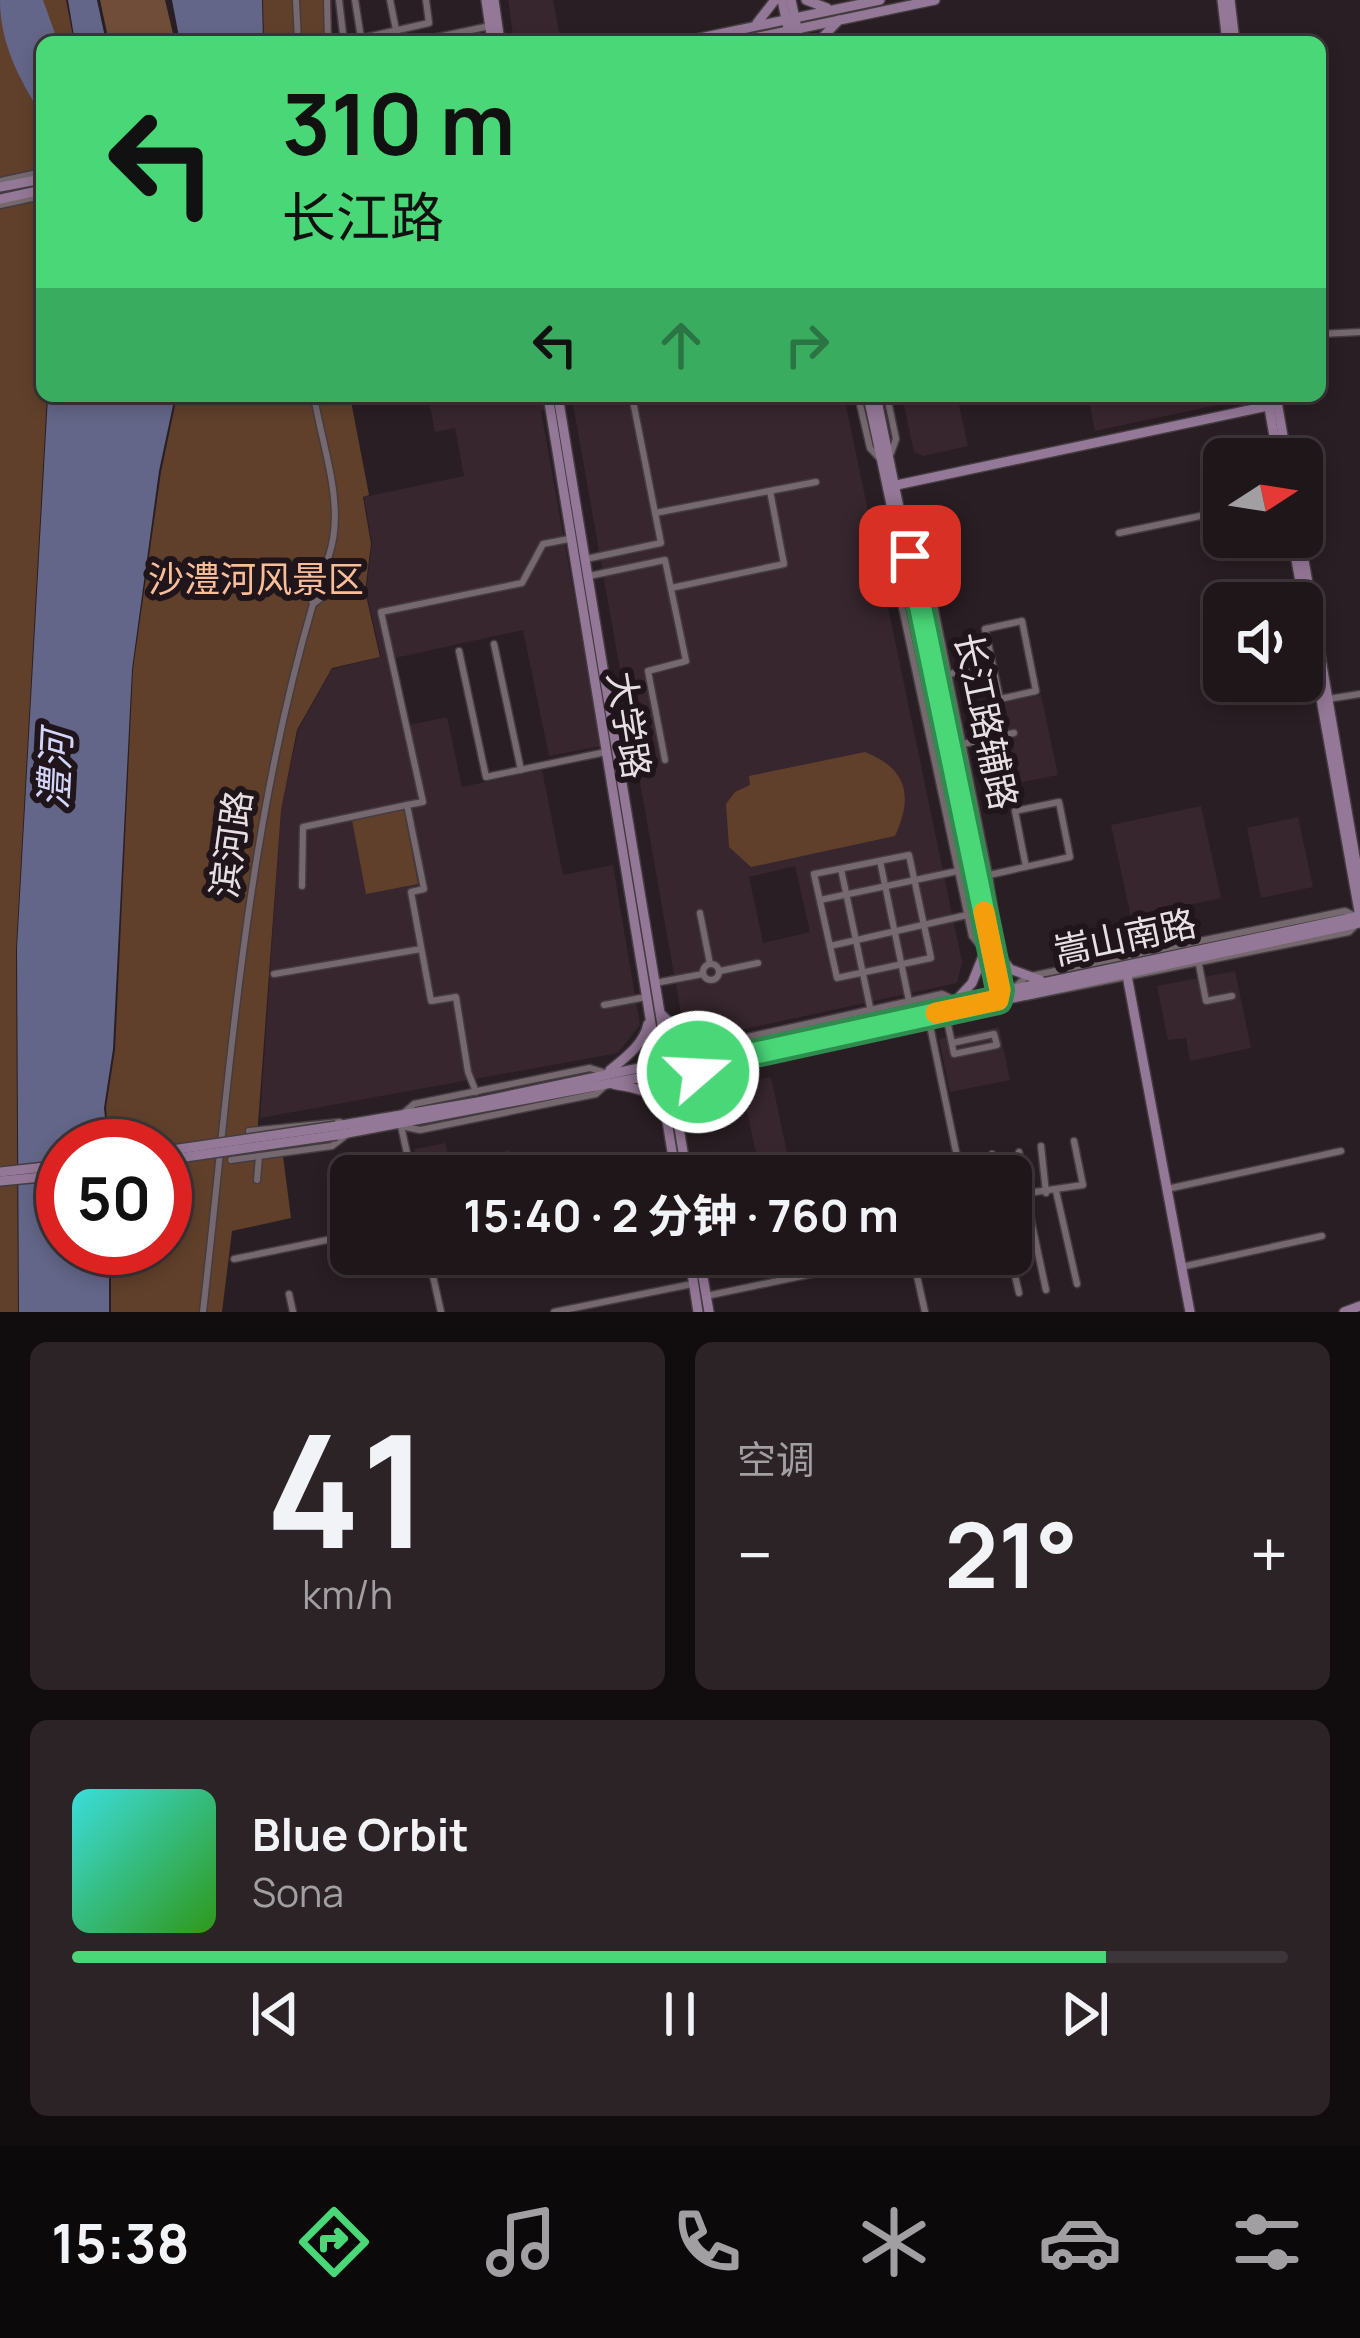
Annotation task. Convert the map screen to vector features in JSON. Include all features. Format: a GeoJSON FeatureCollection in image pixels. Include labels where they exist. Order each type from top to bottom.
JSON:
{"type":"FeatureCollection","features":[{"type":"Feature","properties":{"kind":"main road"},"geometry":{"type":"LineString","coordinates":[[490,0],[494,36]]}},
{"type":"Feature","properties":{"kind":"main road"},"geometry":{"type":"LineString","coordinates":[[490,0],[495,36]]}},
{"type":"Feature","properties":{"kind":"main road"},"geometry":{"type":"LineString","coordinates":[[747,36],[783,0],[793,30]]}},
{"type":"Feature","properties":{"kind":"main road"},"geometry":{"type":"LineString","coordinates":[[806,0],[839,14],[935,0]]}},
{"type":"Feature","properties":{"kind":"main road"},"geometry":{"type":"LineString","coordinates":[[729,36],[793,30],[880,0]]}},
{"type":"Feature","properties":{"kind":"main road"},"geometry":{"type":"LineString","coordinates":[[1226,0],[1230,36]]}},
{"type":"Feature","properties":{"kind":"main road"},"geometry":{"type":"LineString","coordinates":[[822,36],[839,14]]}},
{"type":"Feature","properties":{"kind":"main road"},"geometry":{"type":"LineString","coordinates":[[752,33],[758,36]]}},
{"type":"Feature","properties":{"kind":"main road"},"geometry":{"type":"LineString","coordinates":[[0,184],[36,176]]}},
{"type":"Feature","properties":{"kind":"main road"},"geometry":{"type":"LineString","coordinates":[[0,202],[36,194]]}},
{"type":"Feature","properties":{"kind":"main road","name":"大学路"},"geometry":{"type":"LineString","coordinates":[[549,402],[606,752],[655,983],[654,1012],[672,1122]]}},
{"type":"Feature","properties":{"kind":"main road","name":"大学路"},"geometry":{"type":"LineString","coordinates":[[559,402],[589,575],[646,997],[654,1012]]}},
{"type":"Feature","properties":{"kind":"main road"},"geometry":{"type":"LineString","coordinates":[[873,402],[950,747],[972,914],[987,947],[1010,969],[1045,981]]}},
{"type":"Feature","properties":{"kind":"main road"},"geometry":{"type":"LineString","coordinates":[[891,486],[1269,402]]}},
{"type":"Feature","properties":{"kind":"main road"},"geometry":{"type":"LineString","coordinates":[[1273,402],[1279,438]]}},
{"type":"Feature","properties":{"kind":"main road"},"geometry":{"type":"LineString","coordinates":[[898,517],[966,870],[997,994]]}},
{"type":"Feature","properties":{"kind":"main road"},"geometry":{"type":"LineString","coordinates":[[1299,558],[1359,919]]}},
{"type":"Feature","properties":{"kind":"main road"},"geometry":{"type":"LineString","coordinates":[[1300,558],[1360,886]]}},
{"type":"Feature","properties":{"kind":"main road","name":"嵩山南路"},"geometry":{"type":"LineString","coordinates":[[192,1151],[400,1121],[997,994],[1126,972],[1359,919]]}},
{"type":"Feature","properties":{"kind":"main road"},"geometry":{"type":"LineString","coordinates":[[951,1007],[972,983],[987,947]]}},
{"type":"Feature","properties":{"kind":"main road","name":"嵩山南路"},"geometry":{"type":"LineString","coordinates":[[1016,991],[1099,966],[1126,972]]}},
{"type":"Feature","properties":{"kind":"main road"},"geometry":{"type":"LineString","coordinates":[[1126,972],[1190,1312]]}},
{"type":"Feature","properties":{"kind":"main road","name":"嵩山南路"},"geometry":{"type":"LineString","coordinates":[[718,1056],[872,1013],[951,1007]]}},
{"type":"Feature","properties":{"kind":"main road"},"geometry":{"type":"LineString","coordinates":[[681,1155],[672,1122],[657,1099],[607,1078],[647,1032],[654,1012],[694,1047],[718,1056]]}},
{"type":"Feature","properties":{"kind":"main road"},"geometry":{"type":"LineString","coordinates":[[674,1155],[672,1122],[686,1089],[718,1056]]}},
{"type":"Feature","properties":{"kind":"main road"},"geometry":{"type":"LineString","coordinates":[[0,1172],[36,1168]]}},
{"type":"Feature","properties":{"kind":"main road"},"geometry":{"type":"LineString","coordinates":[[0,1181],[36,1177]]}},
{"type":"Feature","properties":{"kind":"main road"},"geometry":{"type":"LineString","coordinates":[[693,1275],[698,1312]]}},
{"type":"Feature","properties":{"kind":"main road"},"geometry":{"type":"LineString","coordinates":[[702,1275],[709,1312]]}},
{"type":"Feature","properties":{"kind":"main road"},"geometry":{"type":"LineString","coordinates":[[1344,1312],[1360,1306]]}},
{"type":"Feature","properties":{"kind":"street"},"geometry":{"type":"LineString","coordinates":[[296,0],[298,36]]}},
{"type":"Feature","properties":{"kind":"street"},"geometry":{"type":"LineString","coordinates":[[326,0],[328,36]]}},
{"type":"Feature","properties":{"kind":"street"},"geometry":{"type":"LineString","coordinates":[[339,0],[343,36]]}},
{"type":"Feature","properties":{"kind":"street"},"geometry":{"type":"LineString","coordinates":[[356,0],[361,36]]}},
{"type":"Feature","properties":{"kind":"street"},"geometry":{"type":"LineString","coordinates":[[390,0],[396,30]]}},
{"type":"Feature","properties":{"kind":"street"},"geometry":{"type":"LineString","coordinates":[[370,36],[429,23],[426,0]]}},
{"type":"Feature","properties":{"kind":"street"},"geometry":{"type":"LineString","coordinates":[[442,36],[490,26]]}},
{"type":"Feature","properties":{"kind":"street"},"geometry":{"type":"LineString","coordinates":[[410,27],[412,36]]}},
{"type":"Feature","properties":{"kind":"street"},"geometry":{"type":"LineString","coordinates":[[1326,334],[1360,332]]}},
{"type":"Feature","properties":{"kind":"street","name":"滨河路"},"geometry":{"type":"LineString","coordinates":[[203,1312],[260,827],[313,604],[310,591],[322,578],[333,538],[329,458],[315,402]]}},
{"type":"Feature","properties":{"kind":"street"},"geometry":{"type":"LineString","coordinates":[[633,402],[686,662],[648,670],[665,760]]}},
{"type":"Feature","properties":{"kind":"street"},"geometry":{"type":"LineString","coordinates":[[859,402],[870,448],[885,458],[896,439],[888,402]]}},
{"type":"Feature","properties":{"kind":"street"},"geometry":{"type":"LineString","coordinates":[[655,513],[816,482]]}},
{"type":"Feature","properties":{"kind":"street"},"geometry":{"type":"LineString","coordinates":[[671,588],[784,564],[770,491]]}},
{"type":"Feature","properties":{"kind":"street"},"geometry":{"type":"LineString","coordinates":[[1119,533],[1203,515]]}},
{"type":"Feature","properties":{"kind":"street","name":"长江路辅路"},"geometry":{"type":"LineString","coordinates":[[898,517],[920,531],[998,930],[987,947]]}},
{"type":"Feature","properties":{"kind":"street"},"geometry":{"type":"LineString","coordinates":[[302,886],[303,827],[423,802],[381,612],[522,583],[543,544],[571,539]]}},
{"type":"Feature","properties":{"kind":"street"},"geometry":{"type":"LineString","coordinates":[[586,559],[661,543]]}},
{"type":"Feature","properties":{"kind":"street"},"geometry":{"type":"LineString","coordinates":[[589,575],[665,560]]}},
{"type":"Feature","properties":{"kind":"street"},"geometry":{"type":"LineString","coordinates":[[313,604],[326,594],[322,578]]}},
{"type":"Feature","properties":{"kind":"street"},"geometry":{"type":"LineString","coordinates":[[935,677],[974,668],[986,675],[992,663],[985,629],[1022,621],[1036,691],[1000,699],[992,663]]}},
{"type":"Feature","properties":{"kind":"street"},"geometry":{"type":"LineString","coordinates":[[494,644],[521,770]]}},
{"type":"Feature","properties":{"kind":"street"},"geometry":{"type":"LineString","coordinates":[[459,651],[486,777],[606,752]]}},
{"type":"Feature","properties":{"kind":"street"},"geometry":{"type":"LineString","coordinates":[[1328,700],[1360,694]]}},
{"type":"Feature","properties":{"kind":"street"},"geometry":{"type":"LineString","coordinates":[[950,747],[1014,733]]}},
{"type":"Feature","properties":{"kind":"street"},"geometry":{"type":"LineString","coordinates":[[989,875],[1026,867],[1070,857],[1059,802],[1015,811],[1026,867]]}},
{"type":"Feature","properties":{"kind":"street"},"geometry":{"type":"LineString","coordinates":[[407,806],[424,890],[411,892],[430,1001],[456,997],[468,1072],[476,1092]]}},
{"type":"Feature","properties":{"kind":"street"},"geometry":{"type":"LineString","coordinates":[[909,855],[931,958],[837,978],[814,874],[880,861],[909,855]]}},
{"type":"Feature","properties":{"kind":"street"},"geometry":{"type":"LineString","coordinates":[[880,861],[909,1001]]}},
{"type":"Feature","properties":{"kind":"street"},"geometry":{"type":"LineString","coordinates":[[820,900],[987,865]]}},
{"type":"Feature","properties":{"kind":"street"},"geometry":{"type":"LineString","coordinates":[[841,869],[872,1013],[942,994],[951,1007],[952,1043],[954,1054],[997,1046],[994,1034],[952,1043]]}},
{"type":"Feature","properties":{"kind":"street"},"geometry":{"type":"LineString","coordinates":[[1016,991],[1026,976],[1099,966],[1345,910],[1359,919]]}},
{"type":"Feature","properties":{"kind":"street"},"geometry":{"type":"LineString","coordinates":[[700,914],[710,964],[720,971]]}},
{"type":"Feature","properties":{"kind":"street"},"geometry":{"type":"LineString","coordinates":[[830,946],[972,914]]}},
{"type":"Feature","properties":{"kind":"street"},"geometry":{"type":"LineString","coordinates":[[274,974],[421,949]]}},
{"type":"Feature","properties":{"kind":"street"},"geometry":{"type":"LineString","coordinates":[[1197,957],[1206,1001],[1232,996]]}},
{"type":"Feature","properties":{"kind":"street"},"geometry":{"type":"LineString","coordinates":[[703,974],[712,981],[720,971],[758,963]]}},
{"type":"Feature","properties":{"kind":"street"},"geometry":{"type":"LineString","coordinates":[[655,983],[703,974],[710,964]]}},
{"type":"Feature","properties":{"kind":"street"},"geometry":{"type":"LineString","coordinates":[[604,1005],[646,997]]}},
{"type":"Feature","properties":{"kind":"street"},"geometry":{"type":"LineString","coordinates":[[718,1056],[739,1062],[929,1021],[951,1007]]}},
{"type":"Feature","properties":{"kind":"street"},"geometry":{"type":"LineString","coordinates":[[929,1021],[957,1155]]}},
{"type":"Feature","properties":{"kind":"street"},"geometry":{"type":"LineString","coordinates":[[407,1155],[400,1121],[414,1104],[590,1068],[607,1078]]}},
{"type":"Feature","properties":{"kind":"street"},"geometry":{"type":"LineString","coordinates":[[231,1160],[332,1146],[342,1130],[335,1120],[249,1131]]}},
{"type":"Feature","properties":{"kind":"street"},"geometry":{"type":"LineString","coordinates":[[1032,1191],[1084,1185],[1074,1141]]}},
{"type":"Feature","properties":{"kind":"street"},"geometry":{"type":"LineString","coordinates":[[1041,1146],[1077,1284]]}},
{"type":"Feature","properties":{"kind":"street"},"geometry":{"type":"LineString","coordinates":[[1166,1189],[1341,1151]]}},
{"type":"Feature","properties":{"kind":"street"},"geometry":{"type":"LineString","coordinates":[[257,1180],[259,1156]]}},
{"type":"Feature","properties":{"kind":"street"},"geometry":{"type":"LineString","coordinates":[[1032,1224],[1046,1290]]}},
{"type":"Feature","properties":{"kind":"street"},"geometry":{"type":"LineString","coordinates":[[1181,1267],[1322,1236]]}},
{"type":"Feature","properties":{"kind":"street"},"geometry":{"type":"LineString","coordinates":[[233,1259],[330,1239]]}},
{"type":"Feature","properties":{"kind":"street"},"geometry":{"type":"LineString","coordinates":[[433,1275],[441,1312]]}},
{"type":"Feature","properties":{"kind":"street"},"geometry":{"type":"LineString","coordinates":[[706,1297],[805,1275]]}},
{"type":"Feature","properties":{"kind":"street"},"geometry":{"type":"LineString","coordinates":[[917,1275],[926,1312]]}},
{"type":"Feature","properties":{"kind":"street"},"geometry":{"type":"LineString","coordinates":[[1014,1275],[1018,1293]]}},
{"type":"Feature","properties":{"kind":"street"},"geometry":{"type":"LineString","coordinates":[[554,1312],[694,1283]]}},
{"type":"Feature","properties":{"kind":"street"},"geometry":{"type":"LineString","coordinates":[[290,1294],[293,1312]]}},
{"type":"Feature","properties":{"kind":"shaded area"},"geometry":{"type":"Polygon","coordinates":[[[100,0],[165,0],[174,36],[108,36],[100,0]]]}},
{"type":"Feature","properties":{"kind":"shaded area"},"geometry":{"type":"Polygon","coordinates":[[[508,0],[553,0],[560,36],[513,36],[508,0]]]}},
{"type":"Feature","properties":{"kind":"shaded area"},"geometry":{"type":"Polygon","coordinates":[[[429,402],[845,402],[962,962],[957,983],[717,1035],[693,1030],[681,1014],[573,404],[541,411],[601,746],[549,756],[523,630],[395,658],[410,725],[447,717],[462,787],[542,770],[563,875],[613,865],[640,1025],[618,1053],[260,1118],[281,810],[298,730],[332,669],[381,657],[366,591],[372,543],[364,497],[464,476],[455,428],[435,432],[429,402]],[[795,866],[749,877],[763,943],[810,932],[795,866]]]}},
{"type":"Feature","properties":{"kind":"shaded area"},"geometry":{"type":"Polygon","coordinates":[[[903,402],[958,402],[968,446],[923,456],[914,452],[903,402]]]}},
{"type":"Feature","properties":{"kind":"shaded area"},"geometry":{"type":"Polygon","coordinates":[[[1089,402],[1231,402],[1095,431],[1089,402]]]}},
{"type":"Feature","properties":{"kind":"shaded area"},"geometry":{"type":"Polygon","coordinates":[[[1041,695],[1058,775],[987,789],[971,709],[1041,695]]]}},
{"type":"Feature","properties":{"kind":"shaded area"},"geometry":{"type":"Polygon","coordinates":[[[1201,806],[1221,898],[1131,917],[1111,825],[1201,806]]]}},
{"type":"Feature","properties":{"kind":"shaded area"},"geometry":{"type":"Polygon","coordinates":[[[1298,817],[1313,887],[1261,898],[1247,828],[1298,817]]]}},
{"type":"Feature","properties":{"kind":"shaded area"},"geometry":{"type":"Polygon","coordinates":[[[1235,971],[1251,1048],[1190,1061],[1186,1038],[1168,1040],[1157,986],[1235,971]]]}},
{"type":"Feature","properties":{"kind":"shaded area"},"geometry":{"type":"Polygon","coordinates":[[[999,1027],[1010,1080],[950,1092],[939,1039],[999,1027]]]}},
{"type":"Feature","properties":{"kind":"shaded area"},"geometry":{"type":"Polygon","coordinates":[[[771,1077],[788,1155],[756,1155],[741,1083],[771,1077]]]}},
{"type":"Feature","properties":{"kind":"shaded area"},"geometry":{"type":"Polygon","coordinates":[[[445,1143],[448,1155],[415,1155],[414,1149],[445,1143]]]}},
{"type":"Feature","properties":{"kind":"green space"},"geometry":{"type":"Polygon","coordinates":[[[0,0],[66,0],[73,36],[36,36],[36,402],[47,402],[16,950],[18,1312],[0,1312],[0,0]]]}},
{"type":"Feature","properties":{"kind":"green space"},"geometry":{"type":"Polygon","coordinates":[[[263,0],[325,0],[326,36],[264,36],[263,0]]]}},
{"type":"Feature","properties":{"kind":"green space","name":"沙澧河风景区"},"geometry":{"type":"Polygon","coordinates":[[[176,402],[351,402],[369,495],[363,497],[371,544],[365,591],[380,657],[332,668],[297,730],[281,810],[256,1151],[282,1148],[291,1218],[232,1231],[222,1312],[111,1312],[111,1275],[192,1275],[192,1119],[107,1119],[115,1050],[133,669],[176,402]]]}},
{"type":"Feature","properties":{"kind":"green space"},"geometry":{"type":"Polygon","coordinates":[[[865,752],[890,767],[903,786],[904,809],[895,836],[751,867],[729,847],[726,804],[735,792],[750,785],[749,776],[865,752]]]}},
{"type":"Feature","properties":{"kind":"green space"},"geometry":{"type":"Polygon","coordinates":[[[404,810],[418,884],[366,894],[352,820],[404,810]]]}},
{"type":"Feature","properties":{"kind":"water"},"geometry":{"type":"Polygon","coordinates":[[[0,0],[43,0],[56,36],[36,36],[36,105],[12,60],[0,0]]]}},
{"type":"Feature","properties":{"kind":"water"},"geometry":{"type":"Polygon","coordinates":[[[68,0],[97,0],[105,36],[74,36],[68,0]]]}},
{"type":"Feature","properties":{"kind":"water"},"geometry":{"type":"Polygon","coordinates":[[[172,0],[262,0],[263,36],[179,36],[172,0]]]}},
{"type":"Feature","properties":{"kind":"water","name":"澧河"},"geometry":{"type":"Polygon","coordinates":[[[48,402],[174,402],[159,471],[132,669],[113,1049],[105,1119],[36,1119],[36,1275],[109,1275],[109,1312],[19,1312],[17,948],[48,402]]]}},
{"type":"Feature","properties":{"kind":"slow traffic"},"geometry":{"type":"LineString","coordinates":[[936,1013],[998,1000],[984,912]]}},
{"type":"Feature","properties":{"kind":"route"},"geometry":{"type":"LineString","coordinates":[[698,1072],[715,1062],[998,1000],[1000,990],[910,556]]}}]}
